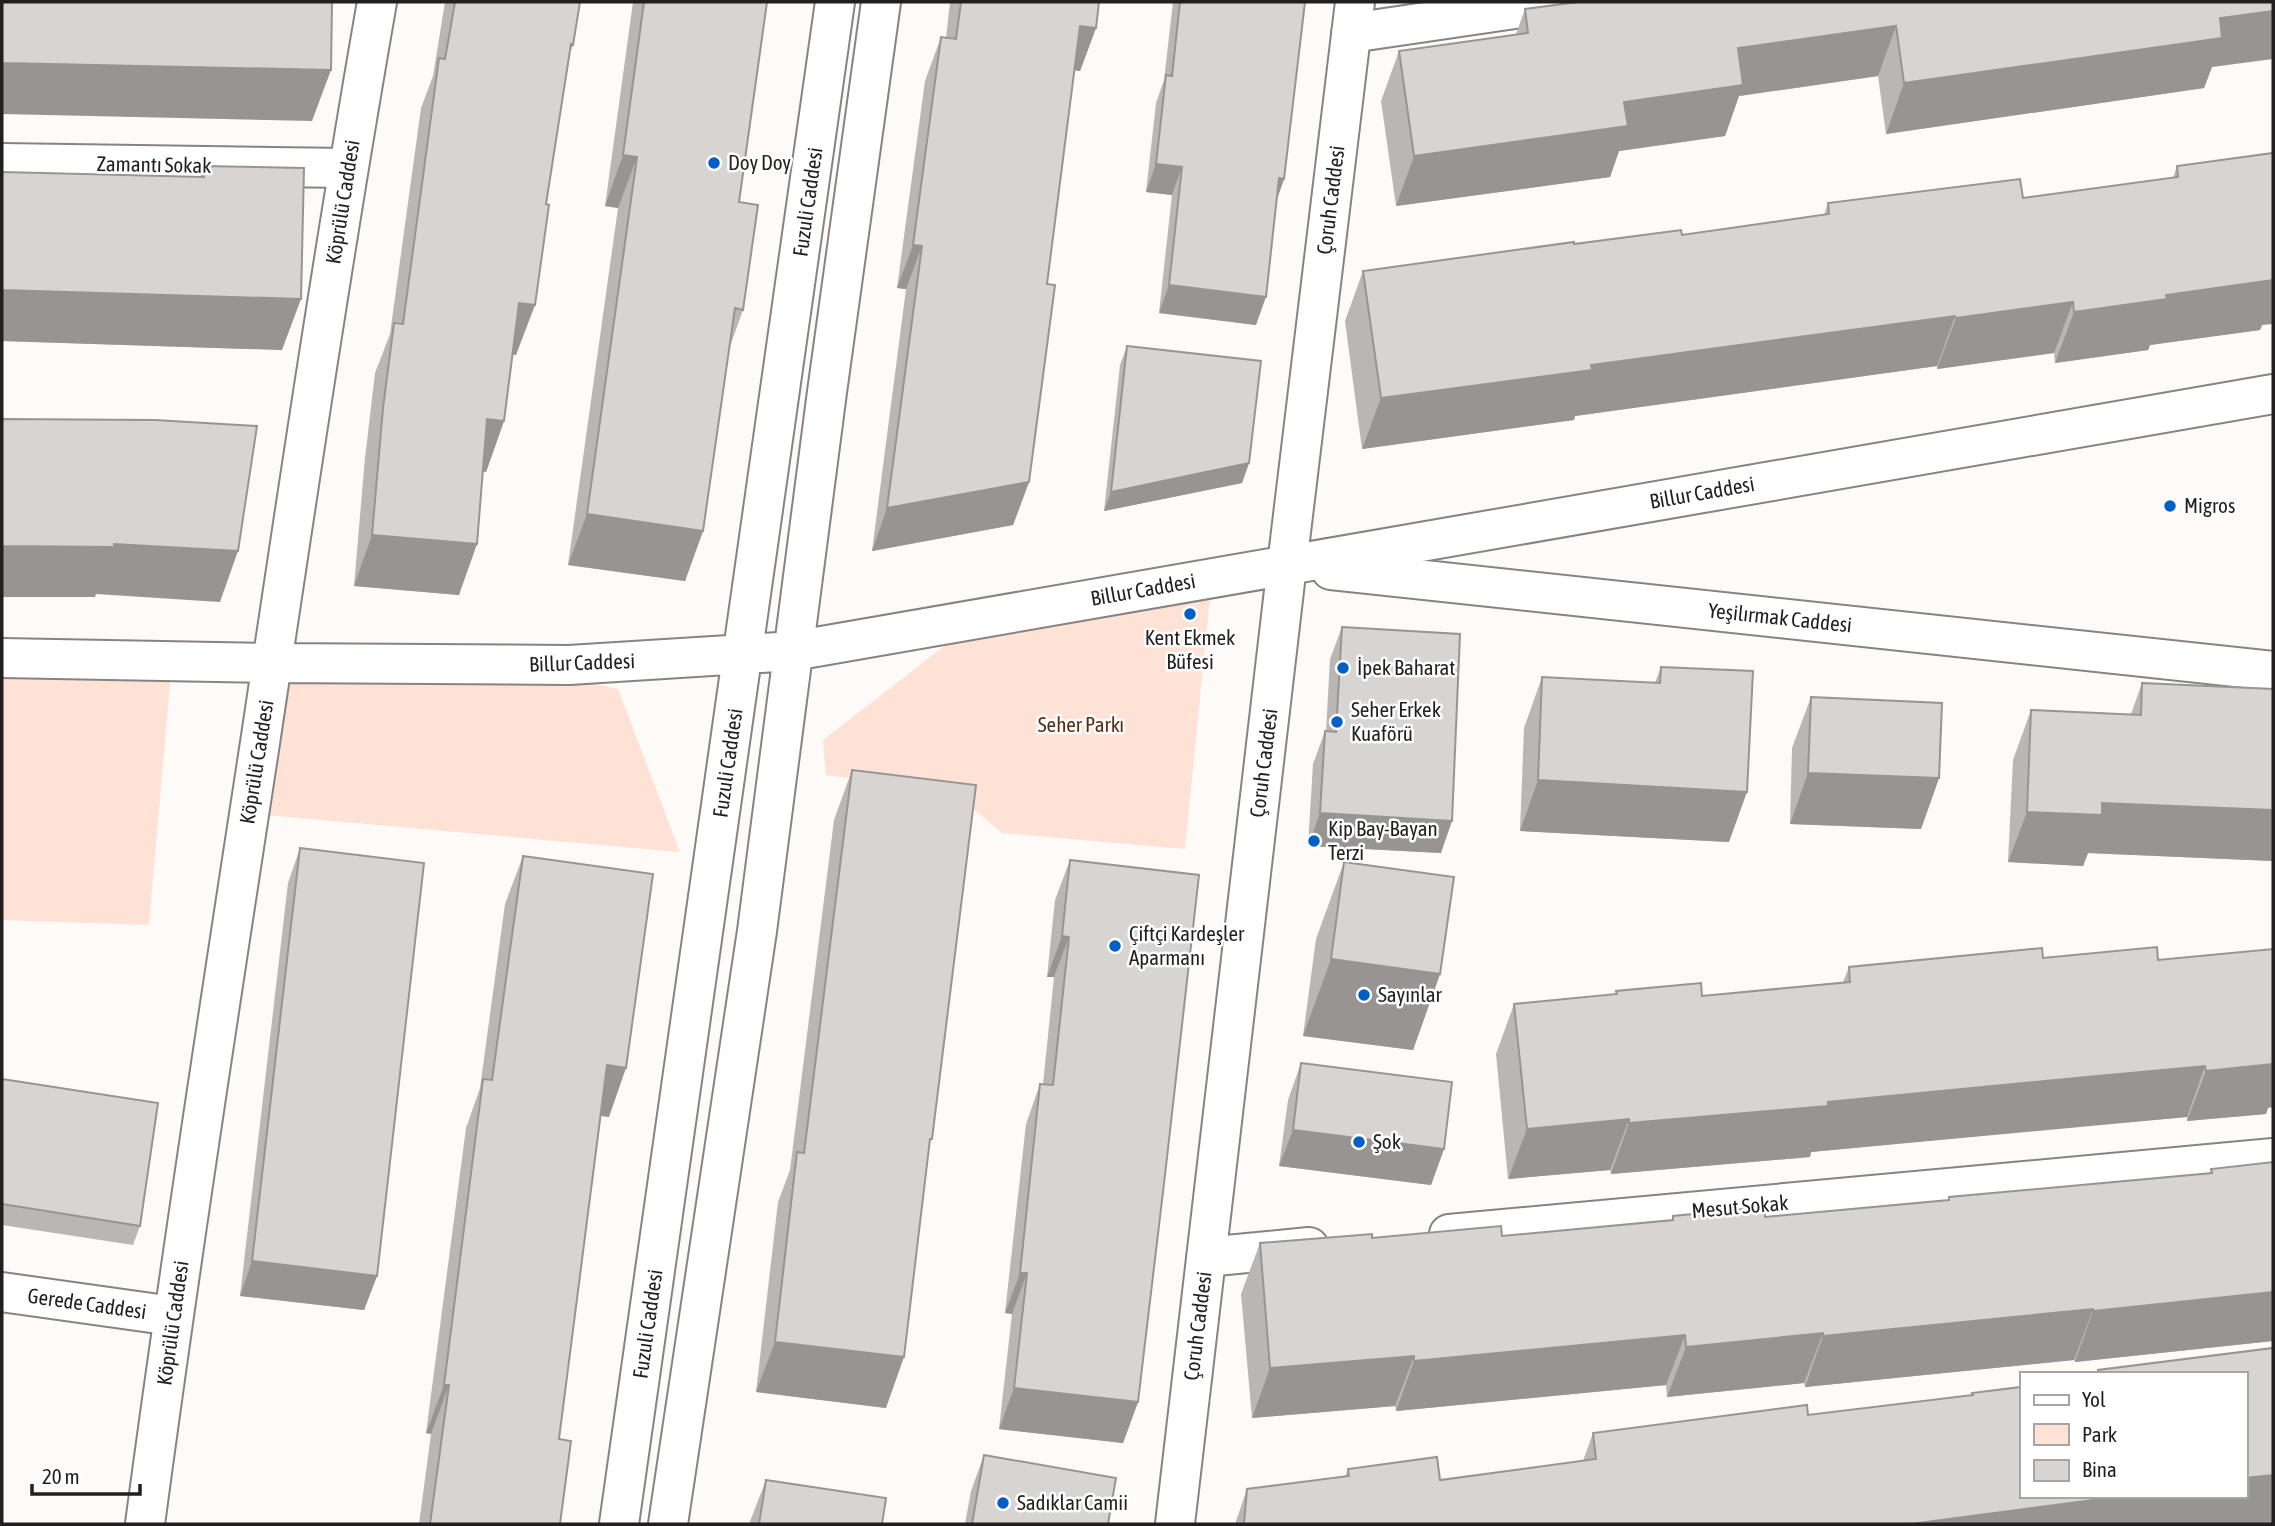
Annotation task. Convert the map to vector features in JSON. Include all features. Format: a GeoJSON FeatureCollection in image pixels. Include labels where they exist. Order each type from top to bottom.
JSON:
{"type":"FeatureCollection","features":[{"type":"Feature","properties":{"kind":"street","name":"Köprülü Caddesi"},"geometry":{"type":"LineString","coordinates":[[145,1524],[173,1316],[272,663],[348,168],[377,2]]}},
{"type":"Feature","properties":{"kind":"street","name":"Fuzuli Caddesi"},"geometry":{"type":"LineString","coordinates":[[619,1524],[835,2]]}},
{"type":"Feature","properties":{"kind":"street"},"geometry":{"type":"LineString","coordinates":[[668,1524],[757,931],[881,2]]}},
{"type":"Feature","properties":{"kind":"street"},"geometry":{"type":"LineString","coordinates":[[1353,17],[1562,2]]}},
{"type":"Feature","properties":{"kind":"street","name":"Çoruh Caddesi"},"geometry":{"type":"LineString","coordinates":[[1175,1524],[1353,17]]}},
{"type":"Feature","properties":{"kind":"street","name":"Zamantı Sokak"},"geometry":{"type":"LineString","coordinates":[[2,163],[348,168]]}},
{"type":"Feature","properties":{"kind":"street","name":"Billur Caddesi"},"geometry":{"type":"LineString","coordinates":[[2,658],[569,665],[793,651],[2273,394]]}},
{"type":"Feature","properties":{"kind":"street","name":"Yeşilırmak Caddesi"},"geometry":{"type":"LineString","coordinates":[[1287,565],[2273,671]]}},
{"type":"Feature","properties":{"kind":"street","name":"Mesut Sokak"},"geometry":{"type":"LineString","coordinates":[[1414,1238],[2273,1158]]}},
{"type":"Feature","properties":{"kind":"street"},"geometry":{"type":"LineString","coordinates":[[1206,1257],[1345,1244]]}},
{"type":"Feature","properties":{"kind":"street","name":"Gerede Caddesi"},"geometry":{"type":"LineString","coordinates":[[2,1292],[173,1316]]}},
{"type":"Feature","properties":{"kind":"green space","name":"Seher Parkı"},"geometry":{"type":"Polygon","coordinates":[[[1210,597],[1185,849],[1002,833],[952,791],[826,775],[823,740],[978,620],[1210,597]]]}},
{"type":"Feature","properties":{"kind":"green space"},"geometry":{"type":"Polygon","coordinates":[[[2,657],[172,661],[149,925],[2,920],[2,657]]]}},
{"type":"Feature","properties":{"kind":"green space"},"geometry":{"type":"Polygon","coordinates":[[[282,667],[545,673],[618,689],[680,852],[265,815],[282,667]]]}},
{"type":"Feature","properties":{"kind":"building"},"geometry":{"type":"Polygon","coordinates":[[[2,2],[332,2],[331,70],[2,63],[2,2]]]}},
{"type":"Feature","properties":{"kind":"building"},"geometry":{"type":"Polygon","coordinates":[[[455,2],[580,2],[546,204],[549,205],[535,305],[519,303],[504,421],[487,419],[477,544],[372,535],[383,408],[394,323],[403,324],[439,58],[445,59],[455,2]]]}},
{"type":"Feature","properties":{"kind":"building"},"geometry":{"type":"Polygon","coordinates":[[[644,2],[767,2],[739,202],[758,205],[743,310],[735,308],[703,531],[587,514],[637,157],[623,155],[644,2]]]}},
{"type":"Feature","properties":{"kind":"building"},"geometry":{"type":"Polygon","coordinates":[[[961,2],[1099,2],[1096,28],[1080,26],[1047,284],[1055,285],[1029,482],[887,508],[922,246],[913,245],[941,37],[956,39],[961,2]]]}},
{"type":"Feature","properties":{"kind":"building"},"geometry":{"type":"Polygon","coordinates":[[[1180,2],[1305,2],[1284,179],[1279,178],[1266,297],[1169,285],[1182,167],[1156,164],[1166,75],[1172,76],[1180,2]]]}},
{"type":"Feature","properties":{"kind":"building"},"geometry":{"type":"Polygon","coordinates":[[[1578,2],[2273,2],[2273,11],[2220,18],[2222,38],[1904,83],[1896,26],[1738,48],[1743,85],[1624,102],[1628,126],[1414,156],[1399,51],[1528,33],[1525,9],[1578,2]]]}},
{"type":"Feature","properties":{"kind":"building"},"geometry":{"type":"Polygon","coordinates":[[[2273,153],[2273,280],[2166,295],[2167,299],[2074,312],[2073,302],[1956,318],[1955,316],[1591,365],[1592,370],[1381,398],[1363,271],[1574,242],[1681,230],[1682,235],[1829,214],[1828,203],[2020,179],[2023,198],[2178,177],[2177,166],[2273,153]]]}},
{"type":"Feature","properties":{"kind":"building"},"geometry":{"type":"Polygon","coordinates":[[[204,166],[304,168],[301,299],[2,290],[2,172],[204,177],[204,166]]]}},
{"type":"Feature","properties":{"kind":"building"},"geometry":{"type":"Polygon","coordinates":[[[1127,346],[1261,361],[1249,463],[1111,492],[1127,346]]]}},
{"type":"Feature","properties":{"kind":"building"},"geometry":{"type":"Polygon","coordinates":[[[2,419],[155,420],[257,426],[238,551],[114,544],[114,547],[2,546],[2,419]]]}},
{"type":"Feature","properties":{"kind":"building"},"geometry":{"type":"Polygon","coordinates":[[[1342,627],[1460,634],[1452,821],[1320,813],[1325,731],[1336,732],[1342,627]]]}},
{"type":"Feature","properties":{"kind":"building"},"geometry":{"type":"Polygon","coordinates":[[[1661,667],[1753,671],[1747,792],[1538,780],[1542,677],[1660,683],[1661,667]]]}},
{"type":"Feature","properties":{"kind":"building"},"geometry":{"type":"Polygon","coordinates":[[[2142,683],[2273,689],[2273,810],[2102,803],[2102,815],[2027,812],[2031,710],[2141,715],[2142,683]]]}},
{"type":"Feature","properties":{"kind":"building"},"geometry":{"type":"Polygon","coordinates":[[[1811,697],[1942,703],[1939,778],[1808,773],[1811,697]]]}},
{"type":"Feature","properties":{"kind":"building"},"geometry":{"type":"Polygon","coordinates":[[[852,770],[976,785],[904,1357],[775,1342],[797,1152],[804,1153],[852,770]]]}},
{"type":"Feature","properties":{"kind":"building"},"geometry":{"type":"Polygon","coordinates":[[[300,848],[424,863],[377,1276],[252,1261],[300,848]]]}},
{"type":"Feature","properties":{"kind":"building"},"geometry":{"type":"Polygon","coordinates":[[[523,856],[653,874],[626,1068],[607,1065],[559,1439],[571,1441],[560,1524],[430,1524],[449,1385],[444,1385],[483,1079],[492,1080],[523,856]]]}},
{"type":"Feature","properties":{"kind":"building"},"geometry":{"type":"Polygon","coordinates":[[[1070,860],[1199,875],[1138,1402],[1014,1388],[1027,1273],[1020,1273],[1040,1084],[1053,1085],[1069,937],[1062,936],[1070,860]]]}},
{"type":"Feature","properties":{"kind":"building"},"geometry":{"type":"Polygon","coordinates":[[[1344,862],[1454,877],[1440,974],[1331,959],[1344,862]]]}},
{"type":"Feature","properties":{"kind":"building"},"geometry":{"type":"Polygon","coordinates":[[[2157,947],[2158,960],[2273,949],[2273,1064],[2206,1071],[2205,1066],[1828,1102],[1828,1106],[1629,1123],[1629,1119],[1527,1129],[1514,1004],[1701,983],[1702,996],[1850,982],[1849,967],[2042,948],[2043,958],[2157,947]]]}},
{"type":"Feature","properties":{"kind":"building"},"geometry":{"type":"Polygon","coordinates":[[[1301,1063],[1452,1082],[1444,1149],[1293,1130],[1301,1063]]]}},
{"type":"Feature","properties":{"kind":"building"},"geometry":{"type":"Polygon","coordinates":[[[2,1079],[158,1103],[140,1226],[2,1204],[2,1079]]]}},
{"type":"Feature","properties":{"kind":"building"},"geometry":{"type":"Polygon","coordinates":[[[2273,1162],[2273,1292],[2093,1311],[1686,1347],[1685,1335],[1414,1361],[1414,1356],[1270,1368],[1260,1243],[1372,1234],[1372,1238],[1501,1226],[1502,1236],[1673,1220],[1673,1216],[1764,1207],[1765,1217],[2212,1173],[2211,1169],[2273,1162]]]}},
{"type":"Feature","properties":{"kind":"building"},"geometry":{"type":"Polygon","coordinates":[[[2273,1348],[2273,1475],[2247,1478],[2247,1372],[2098,1370],[2273,1348]]]}},
{"type":"Feature","properties":{"kind":"building"},"geometry":{"type":"Polygon","coordinates":[[[2020,1387],[2020,1498],[2109,1498],[1911,1524],[1244,1524],[1247,1489],[1349,1476],[1348,1469],[1437,1457],[1440,1480],[1596,1459],[1593,1433],[1807,1405],[1808,1415],[1973,1395],[1972,1393],[2020,1387]]]}},
{"type":"Feature","properties":{"kind":"building"},"geometry":{"type":"Polygon","coordinates":[[[984,1455],[1116,1478],[1108,1524],[972,1524],[984,1455]]]}},
{"type":"Feature","properties":{"kind":"building"},"geometry":{"type":"Polygon","coordinates":[[[766,1480],[886,1498],[882,1524],[759,1524],[766,1480]]]}},
{"type":"Feature","properties":{"kind":"place","name":"Doy Doy"},"geometry":{"type":"Point","coordinates":[714,163]}},
{"type":"Feature","properties":{"kind":"place","name":"Migros"},"geometry":{"type":"Point","coordinates":[2170,506]}},
{"type":"Feature","properties":{"kind":"place","name":"Kent Ekmek Büfesi"},"geometry":{"type":"Point","coordinates":[1190,614]}},
{"type":"Feature","properties":{"kind":"place","name":"İpek Baharat"},"geometry":{"type":"Point","coordinates":[1343,668]}},
{"type":"Feature","properties":{"kind":"place","name":"Seher Erkek Kuaförü"},"geometry":{"type":"Point","coordinates":[1337,722]}},
{"type":"Feature","properties":{"kind":"place","name":"Kip Bay-Bayan Terzi"},"geometry":{"type":"Point","coordinates":[1314,841]}},
{"type":"Feature","properties":{"kind":"place","name":"Çiftçi Kardeşler Aparmanı"},"geometry":{"type":"Point","coordinates":[1115,946]}},
{"type":"Feature","properties":{"kind":"place","name":"Sayınlar"},"geometry":{"type":"Point","coordinates":[1364,995]}},
{"type":"Feature","properties":{"kind":"place","name":"Şok"},"geometry":{"type":"Point","coordinates":[1359,1142]}},
{"type":"Feature","properties":{"kind":"place","name":"Sadıklar Camii"},"geometry":{"type":"Point","coordinates":[1003,1503]}}]}
